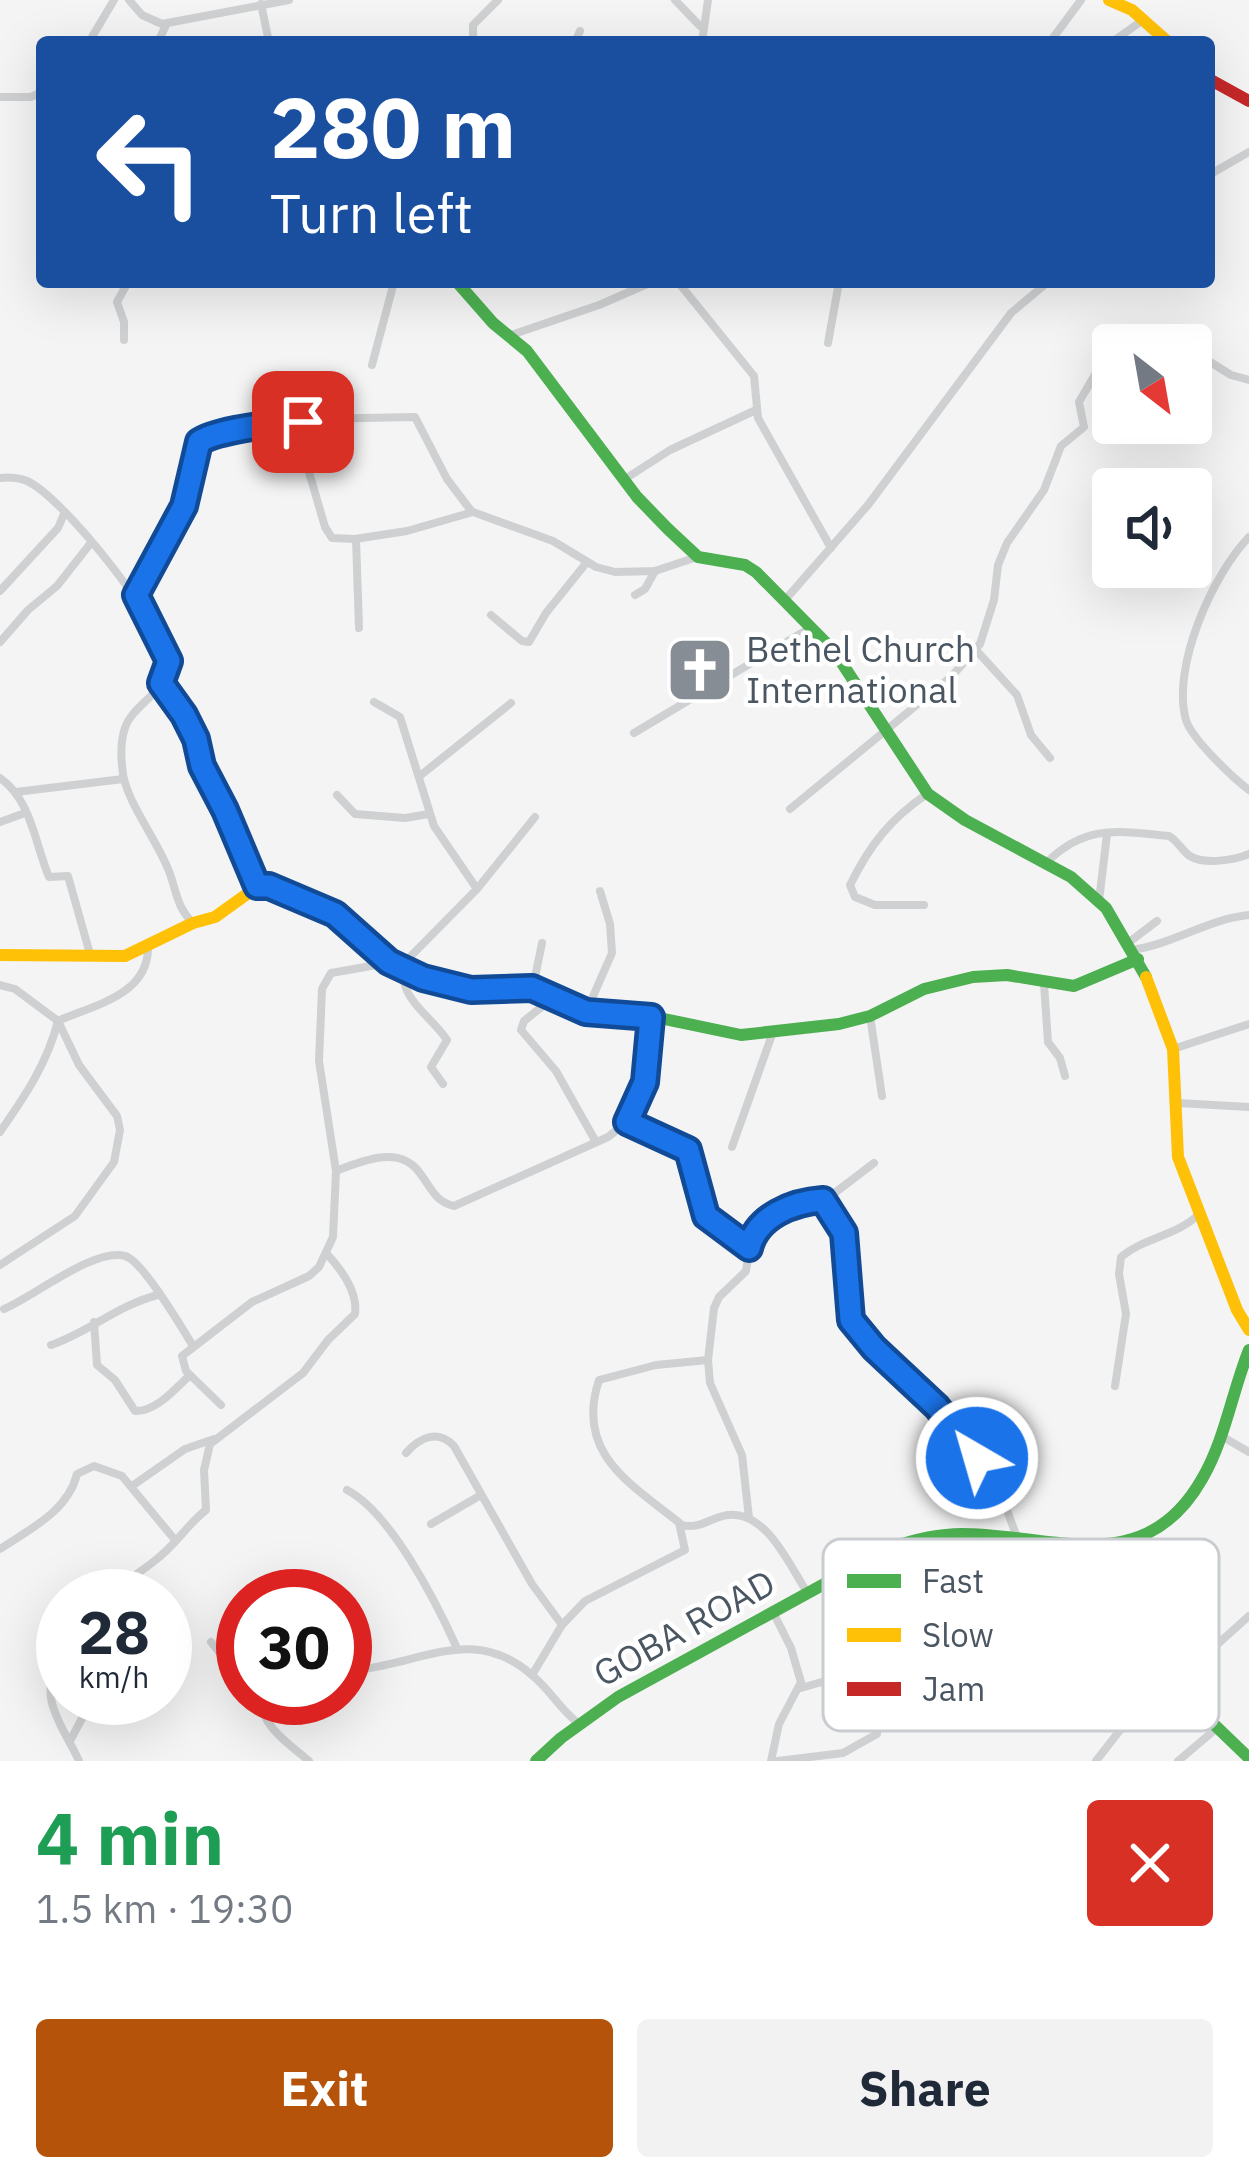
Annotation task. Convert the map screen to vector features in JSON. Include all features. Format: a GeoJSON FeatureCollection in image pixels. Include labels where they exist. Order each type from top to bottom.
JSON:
{"type":"FeatureCollection","features":[{"type":"Feature","properties":{"kind":"street"},"geometry":{"type":"LineString","coordinates":[[92,36],[113,0]]}},
{"type":"Feature","properties":{"kind":"street"},"geometry":{"type":"LineString","coordinates":[[129,0],[142,15],[167,24],[289,0]]}},
{"type":"Feature","properties":{"kind":"street"},"geometry":{"type":"LineString","coordinates":[[473,36],[473,25],[498,0]]}},
{"type":"Feature","properties":{"kind":"street"},"geometry":{"type":"LineString","coordinates":[[674,0],[701,27]]}},
{"type":"Feature","properties":{"kind":"street"},"geometry":{"type":"LineString","coordinates":[[702,36],[708,0]]}},
{"type":"Feature","properties":{"kind":"street"},"geometry":{"type":"LineString","coordinates":[[1054,36],[1081,0]]}},
{"type":"Feature","properties":{"kind":"street"},"geometry":{"type":"LineString","coordinates":[[1109,0],[1139,10],[1163,36]]}},
{"type":"Feature","properties":{"kind":"street"},"geometry":{"type":"LineString","coordinates":[[261,4],[268,36]]}},
{"type":"Feature","properties":{"kind":"street"},"geometry":{"type":"LineString","coordinates":[[1117,36],[1139,10]]}},
{"type":"Feature","properties":{"kind":"street"},"geometry":{"type":"LineString","coordinates":[[161,36],[167,24]]}},
{"type":"Feature","properties":{"kind":"street"},"geometry":{"type":"LineString","coordinates":[[578,36],[580,31]]}},
{"type":"Feature","properties":{"kind":"street"},"geometry":{"type":"LineString","coordinates":[[1215,82],[1249,101]]}},
{"type":"Feature","properties":{"kind":"street"},"geometry":{"type":"LineString","coordinates":[[0,97],[36,93]]}},
{"type":"Feature","properties":{"kind":"street"},"geometry":{"type":"LineString","coordinates":[[1215,172],[1249,152]]}},
{"type":"Feature","properties":{"kind":"street"},"geometry":{"type":"LineString","coordinates":[[124,340],[117,302],[125,288]]}},
{"type":"Feature","properties":{"kind":"street"},"geometry":{"type":"LineString","coordinates":[[371,365],[392,288]]}},
{"type":"Feature","properties":{"kind":"street"},"geometry":{"type":"LineString","coordinates":[[463,288],[555,384],[624,480],[698,557]]}},
{"type":"Feature","properties":{"kind":"street"},"geometry":{"type":"LineString","coordinates":[[511,335],[636,288]]}},
{"type":"Feature","properties":{"kind":"street"},"geometry":{"type":"LineString","coordinates":[[683,288],[754,376],[756,410],[831,548]]}},
{"type":"Feature","properties":{"kind":"street"},"geometry":{"type":"LineString","coordinates":[[828,343],[838,288]]}},
{"type":"Feature","properties":{"kind":"street"},"geometry":{"type":"LineString","coordinates":[[784,602],[888,479],[1011,313],[1041,288]]}},
{"type":"Feature","properties":{"kind":"street"},"geometry":{"type":"LineString","coordinates":[[1212,363],[1249,380]]}},
{"type":"Feature","properties":{"kind":"street"},"geometry":{"type":"LineString","coordinates":[[790,809],[952,676],[976,650],[989,621],[1002,554],[1044,490],[1061,446],[1084,427],[1079,402],[1092,380]]}},
{"type":"Feature","properties":{"kind":"street"},"geometry":{"type":"LineString","coordinates":[[624,480],[670,450],[756,410]]}},
{"type":"Feature","properties":{"kind":"street"},"geometry":{"type":"LineString","coordinates":[[136,595],[184,506],[199,442],[206,436],[274,424],[293,427],[313,419],[415,417],[447,479],[473,512],[553,541],[586,562],[614,572],[655,571],[698,557],[746,565],[834,651],[928,794],[985,832],[1047,862],[1100,901],[1133,951],[1172,1049],[1178,1157],[1249,1330]]}},
{"type":"Feature","properties":{"kind":"street"},"geometry":{"type":"LineString","coordinates":[[293,427],[305,451],[329,534],[339,539],[446,523],[473,512]]}},
{"type":"Feature","properties":{"kind":"street"},"geometry":{"type":"LineString","coordinates":[[0,478],[34,485],[64,514],[136,595],[169,661],[161,683],[126,724],[124,778],[160,850],[179,909],[193,923]]}},
{"type":"Feature","properties":{"kind":"street"},"geometry":{"type":"LineString","coordinates":[[0,591],[58,528],[64,514]]}},
{"type":"Feature","properties":{"kind":"street"},"geometry":{"type":"LineString","coordinates":[[1249,537],[1193,630],[1185,715],[1192,733],[1249,790]]}},
{"type":"Feature","properties":{"kind":"street"},"geometry":{"type":"LineString","coordinates":[[356,539],[359,628]]}},
{"type":"Feature","properties":{"kind":"street"},"geometry":{"type":"LineString","coordinates":[[0,642],[57,586],[90,544]]}},
{"type":"Feature","properties":{"kind":"street"},"geometry":{"type":"LineString","coordinates":[[491,615],[529,642],[586,562]]}},
{"type":"Feature","properties":{"kind":"street"},"geometry":{"type":"LineString","coordinates":[[635,595],[645,589],[655,571]]}},
{"type":"Feature","properties":{"kind":"street"},"geometry":{"type":"LineString","coordinates":[[634,733],[810,628]]}},
{"type":"Feature","properties":{"kind":"street"},"geometry":{"type":"LineString","coordinates":[[976,650],[1017,694],[1031,735],[1050,758]]}},
{"type":"Feature","properties":{"kind":"street"},"geometry":{"type":"LineString","coordinates":[[161,683],[196,739],[202,766],[257,886]]}},
{"type":"Feature","properties":{"kind":"street"},"geometry":{"type":"LineString","coordinates":[[374,702],[400,717],[429,814],[477,889]]}},
{"type":"Feature","properties":{"kind":"street"},"geometry":{"type":"LineString","coordinates":[[421,775],[512,703]]}},
{"type":"Feature","properties":{"kind":"street"},"geometry":{"type":"LineString","coordinates":[[0,778],[16,792],[49,877],[68,876],[90,956]]}},
{"type":"Feature","properties":{"kind":"street"},"geometry":{"type":"LineString","coordinates":[[16,792],[124,778]]}},
{"type":"Feature","properties":{"kind":"street"},"geometry":{"type":"LineString","coordinates":[[337,794],[355,814],[405,818],[429,814]]}},
{"type":"Feature","properties":{"kind":"street"},"geometry":{"type":"LineString","coordinates":[[924,905],[875,905],[855,897],[850,885],[870,844],[890,822],[928,794]]}},
{"type":"Feature","properties":{"kind":"street"},"geometry":{"type":"LineString","coordinates":[[0,822],[26,813]]}},
{"type":"Feature","properties":{"kind":"street"},"geometry":{"type":"LineString","coordinates":[[442,1084],[431,1066],[446,1040],[404,989],[406,961],[477,889],[535,817]]}},
{"type":"Feature","properties":{"kind":"street"},"geometry":{"type":"LineString","coordinates":[[1047,862],[1076,837],[1107,834],[1169,836],[1200,860],[1249,854]]}},
{"type":"Feature","properties":{"kind":"street"},"geometry":{"type":"LineString","coordinates":[[1100,901],[1107,834]]}},
{"type":"Feature","properties":{"kind":"street"},"geometry":{"type":"LineString","coordinates":[[0,955],[125,956],[215,917],[257,886],[269,886],[335,914],[403,970],[471,990],[532,988],[586,1012],[651,1017],[741,1035],[870,1016],[924,989],[973,977],[1007,975],[1074,986],[1133,951],[1169,943],[1217,921],[1249,915]]}},
{"type":"Feature","properties":{"kind":"street"},"geometry":{"type":"LineString","coordinates":[[586,1012],[612,953],[600,891]]}},
{"type":"Feature","properties":{"kind":"street"},"geometry":{"type":"LineString","coordinates":[[1133,951],[1157,921]]}},
{"type":"Feature","properties":{"kind":"street"},"geometry":{"type":"LineString","coordinates":[[532,988],[542,943]]}},
{"type":"Feature","properties":{"kind":"street"},"geometry":{"type":"LineString","coordinates":[[58,1021],[131,987],[145,973],[148,948]]}},
{"type":"Feature","properties":{"kind":"street"},"geometry":{"type":"LineString","coordinates":[[221,1405],[181,1361],[193,1346],[252,1302],[301,1282],[319,1267],[336,1227],[336,1171],[319,1061],[324,981],[336,971],[389,962]]}},
{"type":"Feature","properties":{"kind":"street"},"geometry":{"type":"LineString","coordinates":[[1045,984],[1048,1042],[1065,1076]]}},
{"type":"Feature","properties":{"kind":"street"},"geometry":{"type":"LineString","coordinates":[[0,986],[15,989],[58,1021],[79,1065],[117,1117],[118,1150],[75,1216],[0,1265]]}},
{"type":"Feature","properties":{"kind":"street"},"geometry":{"type":"LineString","coordinates":[[553,998],[524,1021],[521,1030],[556,1071],[596,1142]]}},
{"type":"Feature","properties":{"kind":"street"},"geometry":{"type":"LineString","coordinates":[[870,1016],[882,1096]]}},
{"type":"Feature","properties":{"kind":"street"},"geometry":{"type":"LineString","coordinates":[[336,1171],[386,1157],[417,1168],[436,1197],[457,1205],[596,1142],[627,1122],[645,1082],[651,1017]]}},
{"type":"Feature","properties":{"kind":"street"},"geometry":{"type":"LineString","coordinates":[[0,1132],[32,1087],[58,1021]]}},
{"type":"Feature","properties":{"kind":"street"},"geometry":{"type":"LineString","coordinates":[[1172,1049],[1249,1024]]}},
{"type":"Feature","properties":{"kind":"street"},"geometry":{"type":"LineString","coordinates":[[732,1147],[774,1030]]}},
{"type":"Feature","properties":{"kind":"street"},"geometry":{"type":"LineString","coordinates":[[1177,1103],[1249,1107]]}},
{"type":"Feature","properties":{"kind":"street"},"geometry":{"type":"LineString","coordinates":[[627,1122],[688,1150],[706,1216],[749,1248]]}},
{"type":"Feature","properties":{"kind":"street"},"geometry":{"type":"LineString","coordinates":[[749,1518],[742,1456],[710,1382],[714,1308],[746,1270],[754,1232],[801,1202],[823,1200],[874,1163]]}},
{"type":"Feature","properties":{"kind":"street"},"geometry":{"type":"LineString","coordinates":[[823,1200],[844,1233],[851,1320],[937,1407],[997,1483],[1017,1539]]}},
{"type":"Feature","properties":{"kind":"street"},"geometry":{"type":"LineString","coordinates":[[1115,1386],[1126,1314],[1121,1257],[1183,1227],[1199,1214]]}},
{"type":"Feature","properties":{"kind":"street"},"geometry":{"type":"LineString","coordinates":[[132,1486],[185,1449],[215,1438],[286,1388],[355,1314],[354,1295],[326,1253]]}},
{"type":"Feature","properties":{"kind":"street"},"geometry":{"type":"LineString","coordinates":[[4,1309],[68,1274],[117,1255],[135,1261],[193,1346]]}},
{"type":"Feature","properties":{"kind":"street"},"geometry":{"type":"LineString","coordinates":[[51,1345],[158,1295]]}},
{"type":"Feature","properties":{"kind":"street"},"geometry":{"type":"LineString","coordinates":[[94,1322],[97,1365],[115,1380],[135,1411],[155,1405],[190,1376]]}},
{"type":"Feature","properties":{"kind":"street","name":"GOBA ROAD"},"geometry":{"type":"LineString","coordinates":[[1133,1539],[1166,1522],[1205,1481],[1249,1349]]}},
{"type":"Feature","properties":{"kind":"street"},"geometry":{"type":"LineString","coordinates":[[708,1360],[609,1374],[597,1384],[594,1422],[604,1457],[620,1478],[678,1522],[692,1527],[725,1515],[749,1518],[780,1548],[808,1593]]}},
{"type":"Feature","properties":{"kind":"street"},"geometry":{"type":"LineString","coordinates":[[406,1453],[426,1437],[449,1441],[562,1625]]}},
{"type":"Feature","properties":{"kind":"street"},"geometry":{"type":"LineString","coordinates":[[1223,1437],[1249,1452]]}},
{"type":"Feature","properties":{"kind":"street"},"geometry":{"type":"LineString","coordinates":[[143,1569],[207,1507],[206,1451],[215,1438]]}},
{"type":"Feature","properties":{"kind":"street"},"geometry":{"type":"LineString","coordinates":[[0,1549],[46,1519],[73,1491],[77,1474],[100,1466],[132,1486],[175,1540]]}},
{"type":"Feature","properties":{"kind":"street"},"geometry":{"type":"LineString","coordinates":[[347,1490],[365,1502],[418,1572],[456,1646]]}},
{"type":"Feature","properties":{"kind":"street"},"geometry":{"type":"LineString","coordinates":[[431,1524],[481,1495]]}},
{"type":"Feature","properties":{"kind":"street"},"geometry":{"type":"LineString","coordinates":[[532,1675],[562,1625],[597,1593],[682,1554],[686,1546],[678,1522]]}},
{"type":"Feature","properties":{"kind":"street"},"geometry":{"type":"LineString","coordinates":[[974,1535],[974,1539]]}},
{"type":"Feature","properties":{"kind":"street","name":"GOBA ROAD"},"geometry":{"type":"LineString","coordinates":[[918,1539],[974,1535],[1003,1539]]}},
{"type":"Feature","properties":{"kind":"street","name":"GOBA ROAD"},"geometry":{"type":"LineString","coordinates":[[536,1761],[578,1724],[823,1585]]}},
{"type":"Feature","properties":{"kind":"street"},"geometry":{"type":"LineString","coordinates":[[773,1612],[791,1648],[801,1688]]}},
{"type":"Feature","properties":{"kind":"street"},"geometry":{"type":"LineString","coordinates":[[1219,1643],[1249,1616]]}},
{"type":"Feature","properties":{"kind":"street"},"geometry":{"type":"LineString","coordinates":[[211,1642],[216,1648]]}},
{"type":"Feature","properties":{"kind":"street"},"geometry":{"type":"LineString","coordinates":[[372,1667],[456,1646],[504,1658],[532,1675],[578,1724]]}},
{"type":"Feature","properties":{"kind":"street"},"geometry":{"type":"LineString","coordinates":[[823,1681],[801,1688],[779,1724],[774,1761],[843,1753],[877,1731]]}},
{"type":"Feature","properties":{"kind":"street"},"geometry":{"type":"LineString","coordinates":[[64,1725],[79,1761]]}},
{"type":"Feature","properties":{"kind":"street"},"geometry":{"type":"LineString","coordinates":[[70,1740],[78,1725]]}},
{"type":"Feature","properties":{"kind":"street"},"geometry":{"type":"LineString","coordinates":[[271,1725],[278,1737],[309,1761]]}},
{"type":"Feature","properties":{"kind":"street"},"geometry":{"type":"LineString","coordinates":[[1096,1761],[1122,1731]]}},
{"type":"Feature","properties":{"kind":"street"},"geometry":{"type":"LineString","coordinates":[[1178,1761],[1213,1731]]}},
{"type":"Feature","properties":{"kind":"street"},"geometry":{"type":"LineString","coordinates":[[1219,1731],[1249,1758]]}},
{"type":"Feature","properties":{"kind":"traffic: fast"},"geometry":{"type":"LineString","coordinates":[[462,288],[493,323],[527,351],[637,497],[668,529],[698,557],[745,565],[756,572],[834,651],[928,794],[965,820],[1071,877],[1106,908],[1146,977]]}},
{"type":"Feature","properties":{"kind":"traffic: fast"},"geometry":{"type":"LineString","coordinates":[[362,935],[390,962],[423,978],[471,990],[533,988],[586,1012],[640,1014],[741,1035],[839,1024],[870,1016],[924,989],[973,977],[1007,975],[1074,986],[1138,959]]}},
{"type":"Feature","properties":{"kind":"traffic: fast"},"geometry":{"type":"LineString","coordinates":[[1130,1539],[1153,1531],[1179,1511],[1202,1479],[1249,1350]]}},
{"type":"Feature","properties":{"kind":"traffic: fast"},"geometry":{"type":"LineString","coordinates":[[922,1539],[962,1534],[1024,1539]]}},
{"type":"Feature","properties":{"kind":"traffic: fast"},"geometry":{"type":"LineString","coordinates":[[536,1761],[618,1697],[823,1585]]}},
{"type":"Feature","properties":{"kind":"traffic: fast"},"geometry":{"type":"LineString","coordinates":[[1219,1729],[1249,1758]]}},
{"type":"Feature","properties":{"kind":"traffic: slow"},"geometry":{"type":"LineString","coordinates":[[1109,0],[1132,10],[1161,36]]}},
{"type":"Feature","properties":{"kind":"traffic: slow"},"geometry":{"type":"LineString","coordinates":[[0,955],[125,956],[215,917],[257,887],[269,885],[348,922],[362,935]]}},
{"type":"Feature","properties":{"kind":"traffic: slow"},"geometry":{"type":"LineString","coordinates":[[1146,977],[1173,1049],[1178,1157],[1249,1330]]}},
{"type":"Feature","properties":{"kind":"traffic: jam"},"geometry":{"type":"LineString","coordinates":[[1215,82],[1249,101]]}},
{"type":"Feature","properties":{"kind":"place","name":"Bethel Church International"},"geometry":{"type":"Point","coordinates":[700,670]}},
{"type":"Feature","properties":{"kind":"route"},"geometry":{"type":"LineString","coordinates":[[303,422],[206,436],[199,442],[184,506],[158,562],[136,595],[169,661],[161,683],[196,739],[202,766],[257,886],[269,886],[335,914],[389,962],[423,978],[471,990],[532,988],[586,1012],[651,1017],[645,1082],[627,1122],[688,1150],[706,1216],[749,1248],[754,1232],[774,1216],[801,1202],[823,1200],[844,1233],[851,1320],[937,1407],[977,1458]]}}]}
